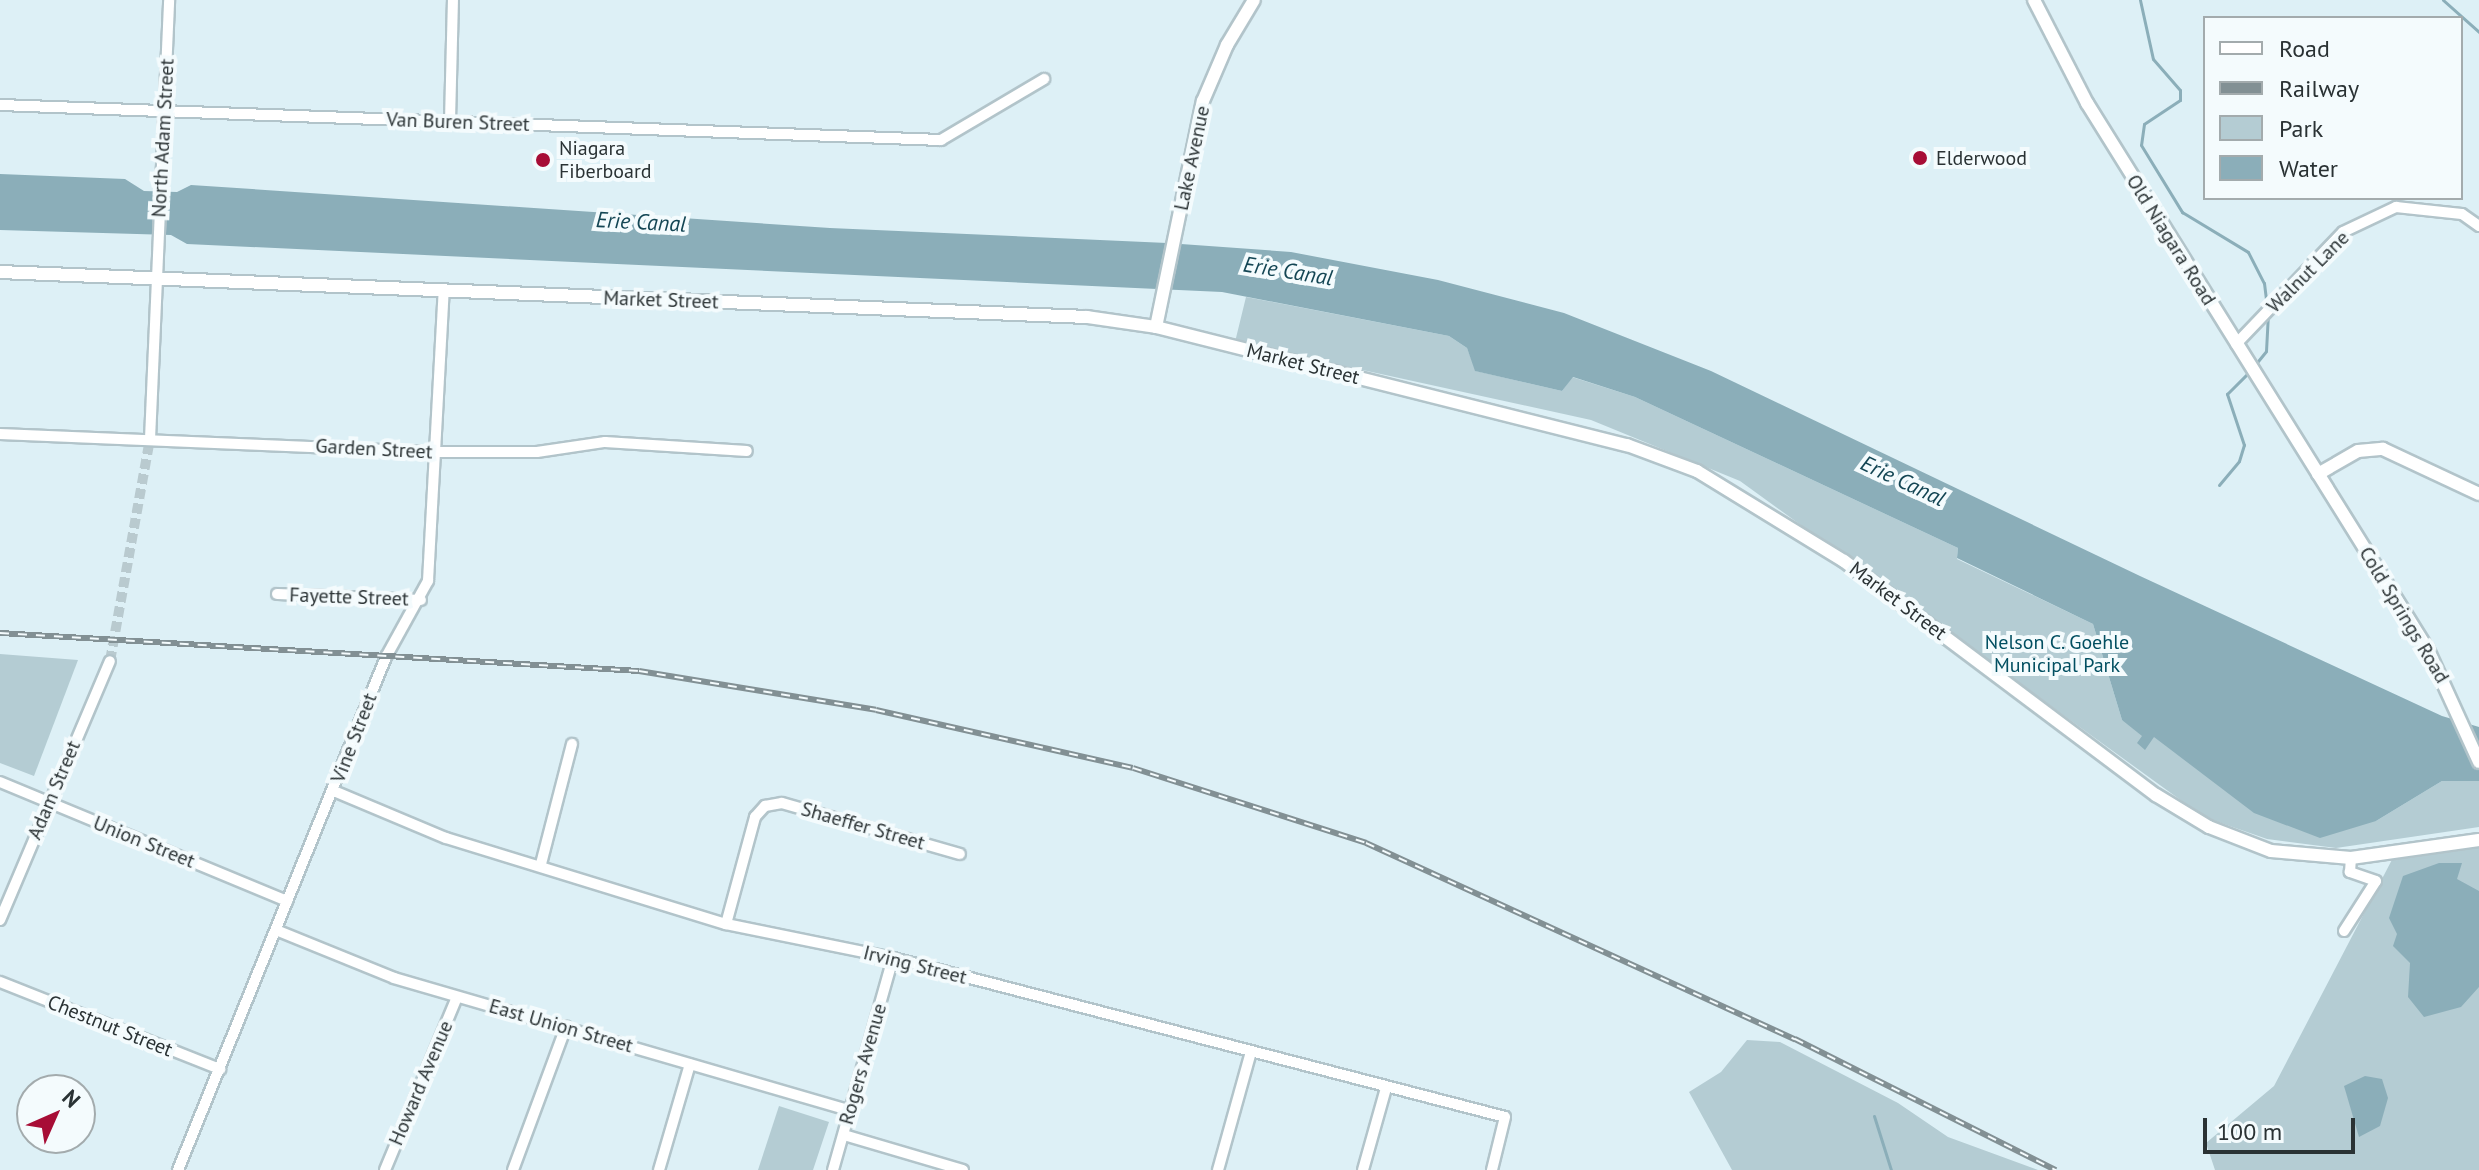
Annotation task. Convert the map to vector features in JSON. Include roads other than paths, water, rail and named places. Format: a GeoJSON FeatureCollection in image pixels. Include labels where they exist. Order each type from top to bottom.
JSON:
{"type":"FeatureCollection","features":[{"type":"Feature","properties":{"kind":"street","name":"North Adam Street"},"geometry":{"type":"LineString","coordinates":[[159,277],[158,236],[167,112],[169,0]]}},
{"type":"Feature","properties":{"kind":"street"},"geometry":{"type":"LineString","coordinates":[[450,121],[453,0]]}},
{"type":"Feature","properties":{"kind":"street","name":"Lake Avenue"},"geometry":{"type":"LineString","coordinates":[[1156,327],[1208,88],[1254,0]]}},
{"type":"Feature","properties":{"kind":"street","name":"Old Niagara Road"},"geometry":{"type":"LineString","coordinates":[[2034,0],[2087,103],[2318,474]]}},
{"type":"Feature","properties":{"kind":"street","name":"Van Buren Street"},"geometry":{"type":"LineString","coordinates":[[0,105],[941,140],[1044,79]]}},
{"type":"Feature","properties":{"kind":"street","name":"Walnut Lane"},"geometry":{"type":"LineString","coordinates":[[2236,344],[2343,232],[2396,207],[2462,214],[2479,226]]}},
{"type":"Feature","properties":{"kind":"street","name":"Market Street"},"geometry":{"type":"LineString","coordinates":[[0,272],[1087,317],[1156,327],[1627,445],[1697,471],[1844,561],[2156,795],[2209,827],[2271,851],[2351,858],[2479,840]]}},
{"type":"Feature","properties":{"kind":"street"},"geometry":{"type":"LineString","coordinates":[[150,439],[159,277]]}},
{"type":"Feature","properties":{"kind":"street","name":"Vine Street"},"geometry":{"type":"LineString","coordinates":[[178,1170],[386,657],[421,600],[428,581],[444,289]]}},
{"type":"Feature","properties":{"kind":"street","name":"Garden Street"},"geometry":{"type":"LineString","coordinates":[[0,434],[436,452],[537,452],[605,442],[747,451]]}},
{"type":"Feature","properties":{"kind":"street"},"geometry":{"type":"LineString","coordinates":[[2318,474],[2358,451],[2383,449],[2479,494]]}},
{"type":"Feature","properties":{"kind":"street","name":"Cold Springs Road"},"geometry":{"type":"LineString","coordinates":[[2318,474],[2447,686],[2479,762]]}},
{"type":"Feature","properties":{"kind":"street","name":"Fayette Street"},"geometry":{"type":"LineString","coordinates":[[277,594],[421,600]]}},
{"type":"Feature","properties":{"kind":"street","name":"Adam Street"},"geometry":{"type":"LineString","coordinates":[[0,920],[110,661]]}},
{"type":"Feature","properties":{"kind":"street"},"geometry":{"type":"LineString","coordinates":[[541,864],[572,744]]}},
{"type":"Feature","properties":{"kind":"street","name":"Union Street"},"geometry":{"type":"LineString","coordinates":[[0,782],[287,901]]}},
{"type":"Feature","properties":{"kind":"street","name":"Irving Street"},"geometry":{"type":"LineString","coordinates":[[334,791],[446,838],[541,864],[726,924],[893,958],[1505,1117],[1492,1170]]}},
{"type":"Feature","properties":{"kind":"street","name":"Shaeffer Street"},"geometry":{"type":"LineString","coordinates":[[726,924],[755,817],[765,806],[782,803],[960,854]]}},
{"type":"Feature","properties":{"kind":"street"},"geometry":{"type":"LineString","coordinates":[[2344,931],[2376,881],[2350,872],[2351,858]]}},
{"type":"Feature","properties":{"kind":"street","name":"East Union Street"},"geometry":{"type":"LineString","coordinates":[[276,930],[394,978],[851,1111]]}},
{"type":"Feature","properties":{"kind":"street","name":"Rogers Avenue"},"geometry":{"type":"LineString","coordinates":[[833,1170],[893,958]]}},
{"type":"Feature","properties":{"kind":"street","name":"Chestnut Street"},"geometry":{"type":"LineString","coordinates":[[0,982],[220,1069]]}},
{"type":"Feature","properties":{"kind":"street","name":"Howard Avenue"},"geometry":{"type":"LineString","coordinates":[[385,1170],[457,997]]}},
{"type":"Feature","properties":{"kind":"street"},"geometry":{"type":"LineString","coordinates":[[513,1170],[566,1027]]}},
{"type":"Feature","properties":{"kind":"street"},"geometry":{"type":"LineString","coordinates":[[1218,1170],[1251,1052]]}},
{"type":"Feature","properties":{"kind":"street"},"geometry":{"type":"LineString","coordinates":[[659,1170],[690,1064]]}},
{"type":"Feature","properties":{"kind":"street"},"geometry":{"type":"LineString","coordinates":[[1363,1170],[1386,1088]]}},
{"type":"Feature","properties":{"kind":"street"},"geometry":{"type":"LineString","coordinates":[[844,1135],[963,1170]]}},
{"type":"Feature","properties":{"kind":"water","name":"Erie Canal"},"geometry":{"type":"Polygon","coordinates":[[[0,174],[125,179],[144,191],[177,192],[191,185],[830,228],[1167,243],[1291,252],[1438,280],[1564,313],[1711,371],[2442,716],[2479,727],[2479,781],[2442,781],[2376,821],[2320,838],[2254,813],[2154,737],[2145,750],[2137,743],[2142,736],[2122,720],[2093,624],[1957,558],[1958,548],[1635,397],[1573,377],[1562,391],[1475,371],[1467,348],[1449,336],[1222,292],[187,244],[171,235],[0,230],[0,174]]]}},
{"type":"Feature","properties":{"kind":"water"},"geometry":{"type":"Polygon","coordinates":[[[2439,863],[2462,863],[2457,879],[2479,891],[2479,987],[2461,1007],[2424,1017],[2408,997],[2410,963],[2393,946],[2397,934],[2389,918],[2403,876],[2439,863]]]}},
{"type":"Feature","properties":{"kind":"water"},"geometry":{"type":"Polygon","coordinates":[[[2365,1076],[2382,1079],[2388,1098],[2380,1126],[2359,1137],[2344,1086],[2365,1076]]]}},
{"type":"Feature","properties":{"kind":"waterway"},"geometry":{"type":"LineString","coordinates":[[2140,0],[2153,59],[2180,90],[2180,100],[2144,124],[2141,145],[2182,212],[2248,252],[2264,283],[2267,307]]}},
{"type":"Feature","properties":{"kind":"waterway"},"geometry":{"type":"LineString","coordinates":[[2443,0],[2461,16]]}},
{"type":"Feature","properties":{"kind":"waterway"},"geometry":{"type":"LineString","coordinates":[[2463,18],[2479,32]]}},
{"type":"Feature","properties":{"kind":"waterway"},"geometry":{"type":"LineString","coordinates":[[2254,366],[2266,351],[2268,314]]}},
{"type":"Feature","properties":{"kind":"waterway"},"geometry":{"type":"LineString","coordinates":[[2219,485],[2239,461],[2244,445],[2227,394],[2249,372]]}},
{"type":"Feature","properties":{"kind":"waterway"},"geometry":{"type":"LineString","coordinates":[[1874,1116],[1891,1170]]}},
{"type":"Feature","properties":{"kind":"tunnel"},"geometry":{"type":"LineString","coordinates":[[110,661],[150,439]]}},
{"type":"Feature","properties":{"kind":"railway"},"geometry":{"type":"LineString","coordinates":[[0,633],[639,671],[876,710],[1133,768],[1366,843],[1795,1039],[2056,1170]]}},
{"type":"Feature","properties":{"kind":"place","name":"Elderwood"},"geometry":{"type":"Point","coordinates":[1920,158]}},
{"type":"Feature","properties":{"kind":"place","name":"Niagara Fiberboard"},"geometry":{"type":"Point","coordinates":[543,160]}},
{"type":"Feature","properties":{"kind":"park label","name":"Nelson C. Goehle Municipal Park"},"geometry":{"type":"Point","coordinates":[2057,654]}}]}
